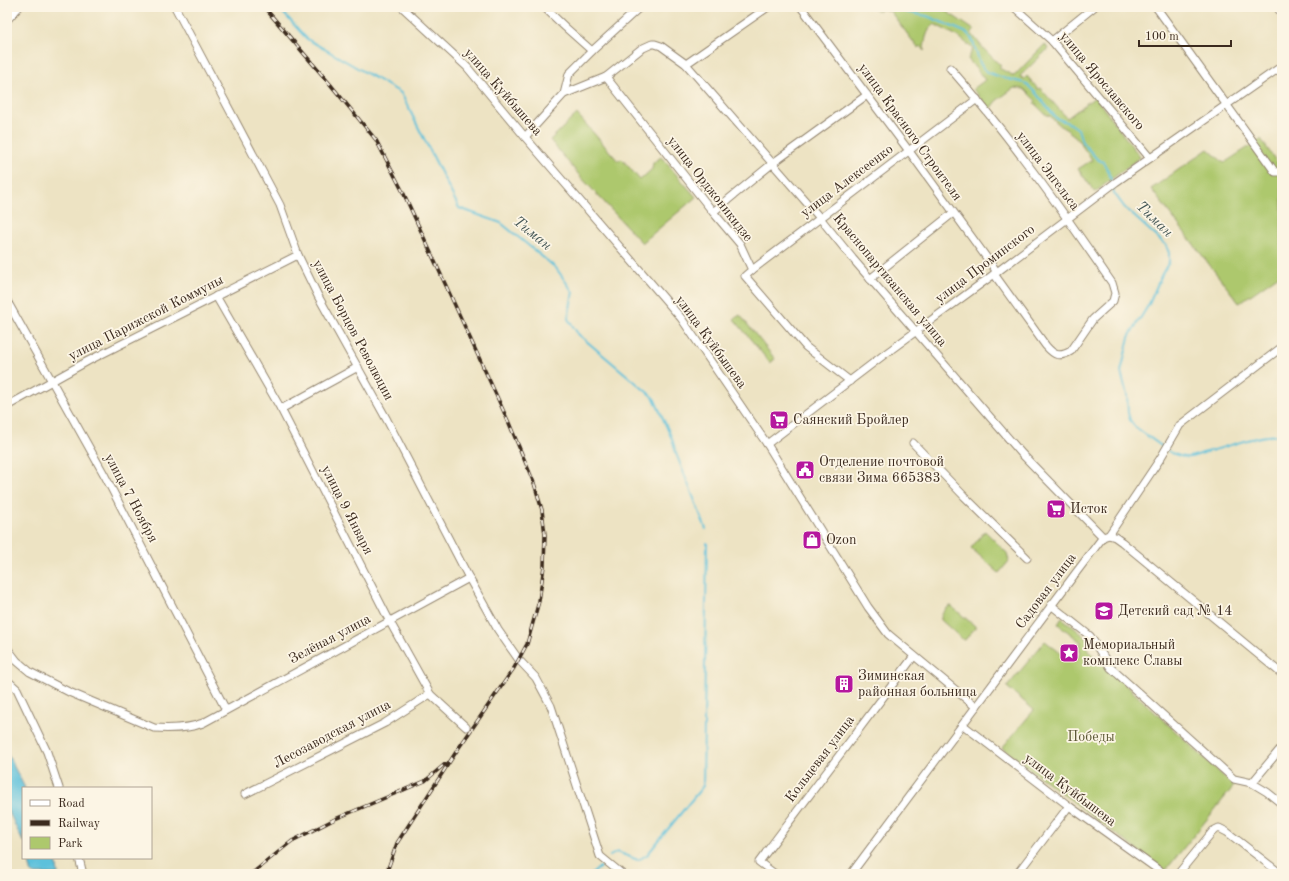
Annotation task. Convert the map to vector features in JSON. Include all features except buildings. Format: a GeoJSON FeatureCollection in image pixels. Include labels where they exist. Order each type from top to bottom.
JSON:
{"type":"FeatureCollection","features":[{"type":"Feature","properties":{"kind":"street"},"geometry":{"type":"LineString","coordinates":[[7,20],[19,7]]}},
{"type":"Feature","properties":{"kind":"street","name":"улица Борцов Революции"},"geometry":{"type":"LineString","coordinates":[[175,7],[280,205],[298,255],[318,296],[358,367],[498,630],[519,660],[536,678],[551,706],[600,856],[622,874]]}},
{"type":"Feature","properties":{"kind":"street","name":"улица Куйбышева"},"geometry":{"type":"LineString","coordinates":[[402,7],[467,67],[525,137],[681,318],[767,444],[868,607],[888,634],[976,707]]}},
{"type":"Feature","properties":{"kind":"street"},"geometry":{"type":"LineString","coordinates":[[544,7],[592,51]]}},
{"type":"Feature","properties":{"kind":"street"},"geometry":{"type":"LineString","coordinates":[[564,94],[569,74],[640,7]]}},
{"type":"Feature","properties":{"kind":"street"},"geometry":{"type":"LineString","coordinates":[[686,64],[768,7]]}},
{"type":"Feature","properties":{"kind":"street","name":"улица Красного Строителя"},"geometry":{"type":"LineString","coordinates":[[801,7],[909,151],[1046,346],[1052,352],[1060,355],[1071,351]]}},
{"type":"Feature","properties":{"kind":"street","name":"улица Ярославского"},"geometry":{"type":"LineString","coordinates":[[1014,7],[1052,41],[1150,158]]}},
{"type":"Feature","properties":{"kind":"street"},"geometry":{"type":"LineString","coordinates":[[1052,41],[1094,7]]}},
{"type":"Feature","properties":{"kind":"street"},"geometry":{"type":"LineString","coordinates":[[1156,7],[1278,172],[1282,167]]}},
{"type":"Feature","properties":{"kind":"street"},"geometry":{"type":"LineString","coordinates":[[1277,7],[1282,14]]}},
{"type":"Feature","properties":{"kind":"street","name":"Краснопартизанская улица"},"geometry":{"type":"LineString","coordinates":[[606,77],[641,48],[655,44],[666,49],[686,64],[820,218],[852,259],[1022,454],[1106,536],[1115,537],[1122,542],[1282,674]]}},
{"type":"Feature","properties":{"kind":"street"},"geometry":{"type":"LineString","coordinates":[[1150,158],[1282,66]]}},
{"type":"Feature","properties":{"kind":"street","name":"улица Энгельса"},"geometry":{"type":"LineString","coordinates":[[950,68],[978,99],[1067,218],[1112,283],[1115,290],[1113,300],[1093,319],[1071,351]]}},
{"type":"Feature","properties":{"kind":"street"},"geometry":{"type":"LineString","coordinates":[[525,137],[564,94],[606,77]]}},
{"type":"Feature","properties":{"kind":"street","name":"улица Орджоникидзе"},"geometry":{"type":"LineString","coordinates":[[606,77],[740,244],[752,270],[745,276],[806,347],[850,381]]}},
{"type":"Feature","properties":{"kind":"street"},"geometry":{"type":"LineString","coordinates":[[713,212],[773,163],[867,95]]}},
{"type":"Feature","properties":{"kind":"street","name":"улица Алексеенко"},"geometry":{"type":"LineString","coordinates":[[752,270],[978,99]]}},
{"type":"Feature","properties":{"kind":"street","name":"улица Проминского"},"geometry":{"type":"LineString","coordinates":[[767,444],[1067,218],[1150,158]]}},
{"type":"Feature","properties":{"kind":"street"},"geometry":{"type":"LineString","coordinates":[[870,279],[953,213]]}},
{"type":"Feature","properties":{"kind":"street","name":"улица Парижской Коммуны"},"geometry":{"type":"LineString","coordinates":[[7,406],[51,381],[298,255]]}},
{"type":"Feature","properties":{"kind":"street","name":"улица 9 Января"},"geometry":{"type":"LineString","coordinates":[[216,296],[281,409],[390,622],[430,694],[466,726]]}},
{"type":"Feature","properties":{"kind":"street","name":"улица 7 Ноября"},"geometry":{"type":"LineString","coordinates":[[7,301],[105,476],[226,710]]}},
{"type":"Feature","properties":{"kind":"street","name":"Садовая улица"},"geometry":{"type":"LineString","coordinates":[[851,874],[1051,605],[1106,536],[1160,460],[1180,425],[1282,347]]}},
{"type":"Feature","properties":{"kind":"street"},"geometry":{"type":"LineString","coordinates":[[281,409],[358,367]]}},
{"type":"Feature","properties":{"kind":"street"},"geometry":{"type":"LineString","coordinates":[[913,443],[1027,558]]}},
{"type":"Feature","properties":{"kind":"street","name":"Зелёная улица"},"geometry":{"type":"LineString","coordinates":[[7,648],[17,661],[30,672],[69,692],[154,728],[194,726],[203,723],[470,578]]}},
{"type":"Feature","properties":{"kind":"street"},"geometry":{"type":"LineString","coordinates":[[1051,605],[1090,636],[1111,668],[1234,779],[1252,783],[1282,804]]}},
{"type":"Feature","properties":{"kind":"street","name":"Кольцевая улица"},"geometry":{"type":"LineString","coordinates":[[775,874],[759,862],[914,656]]}},
{"type":"Feature","properties":{"kind":"street"},"geometry":{"type":"LineString","coordinates":[[7,680],[17,689],[47,752],[59,787]]}},
{"type":"Feature","properties":{"kind":"street","name":"Лесозаводская улица"},"geometry":{"type":"LineString","coordinates":[[245,794],[385,723],[430,694]]}},
{"type":"Feature","properties":{"kind":"street","name":"улица Куйбышева"},"geometry":{"type":"LineString","coordinates":[[963,725],[1069,806],[1164,874]]}},
{"type":"Feature","properties":{"kind":"street"},"geometry":{"type":"LineString","coordinates":[[1252,783],[1282,747]]}},
{"type":"Feature","properties":{"kind":"street"},"geometry":{"type":"LineString","coordinates":[[1017,874],[1069,806]]}},
{"type":"Feature","properties":{"kind":"street"},"geometry":{"type":"LineString","coordinates":[[1178,874],[1213,831],[1219,828],[1227,832],[1281,874]]}},
{"type":"Feature","properties":{"kind":"street"},"geometry":{"type":"LineString","coordinates":[[79,859],[83,874]]}},
{"type":"Feature","properties":{"kind":"green space"},"geometry":{"type":"Polygon","coordinates":[[[872,7],[940,7],[974,30],[971,33],[983,48],[1001,66],[999,68],[1014,76],[1045,44],[1048,49],[1020,76],[1024,79],[1027,76],[1067,118],[1095,97],[1140,157],[1095,192],[1078,169],[1092,160],[1076,137],[1050,116],[1045,114],[1034,103],[1036,101],[1024,89],[1014,88],[996,101],[990,109],[973,89],[985,80],[968,59],[973,49],[959,37],[934,24],[929,29],[926,36],[924,51],[920,46],[918,48],[890,11],[883,9],[878,11],[872,7]]]}},
{"type":"Feature","properties":{"kind":"green space"},"geometry":{"type":"Polygon","coordinates":[[[577,114],[618,161],[622,159],[640,180],[652,169],[653,163],[661,157],[696,197],[642,243],[579,175],[550,140],[577,114]]]}},
{"type":"Feature","properties":{"kind":"green space"},"geometry":{"type":"Polygon","coordinates":[[[1261,139],[1278,164],[1282,161],[1282,273],[1239,303],[1151,189],[1208,149],[1224,163],[1261,139]]]}},
{"type":"Feature","properties":{"kind":"green space"},"geometry":{"type":"Polygon","coordinates":[[[740,315],[775,359],[770,363],[734,319],[740,315]]]}},
{"type":"Feature","properties":{"kind":"green space"},"geometry":{"type":"Polygon","coordinates":[[[985,531],[1007,553],[1009,561],[999,573],[971,548],[985,531]]]}},
{"type":"Feature","properties":{"kind":"green space"},"geometry":{"type":"Polygon","coordinates":[[[951,606],[975,626],[965,640],[941,620],[941,616],[947,608],[951,606]]]}},
{"type":"Feature","properties":{"kind":"green space","name":"Победы"},"geometry":{"type":"Polygon","coordinates":[[[1062,618],[1089,640],[1087,649],[1234,786],[1165,871],[1002,748],[1034,710],[1007,687],[1045,641],[1071,661],[1074,657],[1076,658],[1081,651],[1079,650],[1081,642],[1058,624],[1062,618]]]}},
{"type":"Feature","properties":{"kind":"water"},"geometry":{"type":"Polygon","coordinates":[[[7,753],[24,787],[22,787],[22,840],[7,808],[7,753]]]}},
{"type":"Feature","properties":{"kind":"water"},"geometry":{"type":"Polygon","coordinates":[[[28,859],[56,859],[58,874],[32,874],[28,859]]]}},
{"type":"Feature","properties":{"kind":"waterway","name":"Тиман"},"geometry":{"type":"LineString","coordinates":[[278,7],[307,39],[401,93],[459,208],[501,223],[556,268],[573,292],[568,319],[578,334],[654,398],[672,439],[677,456],[706,529]]}},
{"type":"Feature","properties":{"kind":"waterway","name":"Тиман"},"geometry":{"type":"LineString","coordinates":[[893,7],[906,12],[927,16],[967,33],[972,39],[983,68],[989,73],[1025,83],[1035,92],[1056,118],[1071,124],[1078,129],[1082,142],[1097,159],[1103,162],[1109,172],[1114,193],[1125,208],[1166,245],[1169,253],[1169,262],[1149,304],[1129,337],[1121,372],[1127,395],[1130,420],[1134,426],[1164,448]]}},
{"type":"Feature","properties":{"kind":"waterway","name":"Тиман"},"geometry":{"type":"LineString","coordinates":[[1168,451],[1189,457],[1253,439],[1282,436]]}},
{"type":"Feature","properties":{"kind":"waterway"},"geometry":{"type":"LineString","coordinates":[[610,856],[617,852],[638,860],[647,855],[703,786],[707,543]]}},
{"type":"Feature","properties":{"kind":"waterway"},"geometry":{"type":"LineString","coordinates":[[592,874],[600,867]]}},
{"type":"Feature","properties":{"kind":"railway"},"geometry":{"type":"LineString","coordinates":[[264,7],[376,140],[403,192],[509,423],[534,483],[542,510],[545,535],[544,566],[539,601],[527,644],[514,668],[458,749],[397,843],[386,874]]}},
{"type":"Feature","properties":{"kind":"railway"},"geometry":{"type":"LineString","coordinates":[[251,874],[292,841],[335,819],[425,781],[445,764]]}},
{"type":"Feature","properties":{"kind":"place","name":"Саянский Бройлер"},"geometry":{"type":"Point","coordinates":[779,420]}},
{"type":"Feature","properties":{"kind":"place","name":"Отделение почтовой связи Зима 665383"},"geometry":{"type":"Point","coordinates":[805,470]}},
{"type":"Feature","properties":{"kind":"place","name":"Исток"},"geometry":{"type":"Point","coordinates":[1056,509]}},
{"type":"Feature","properties":{"kind":"place","name":"Ozon"},"geometry":{"type":"Point","coordinates":[812,540]}},
{"type":"Feature","properties":{"kind":"place","name":"Детский сад № 14"},"geometry":{"type":"Point","coordinates":[1104,611]}},
{"type":"Feature","properties":{"kind":"place","name":"Мемориальный комплекс Славы"},"geometry":{"type":"Point","coordinates":[1069,653]}},
{"type":"Feature","properties":{"kind":"place","name":"Зиминская районная больница"},"geometry":{"type":"Point","coordinates":[844,684]}}]}
